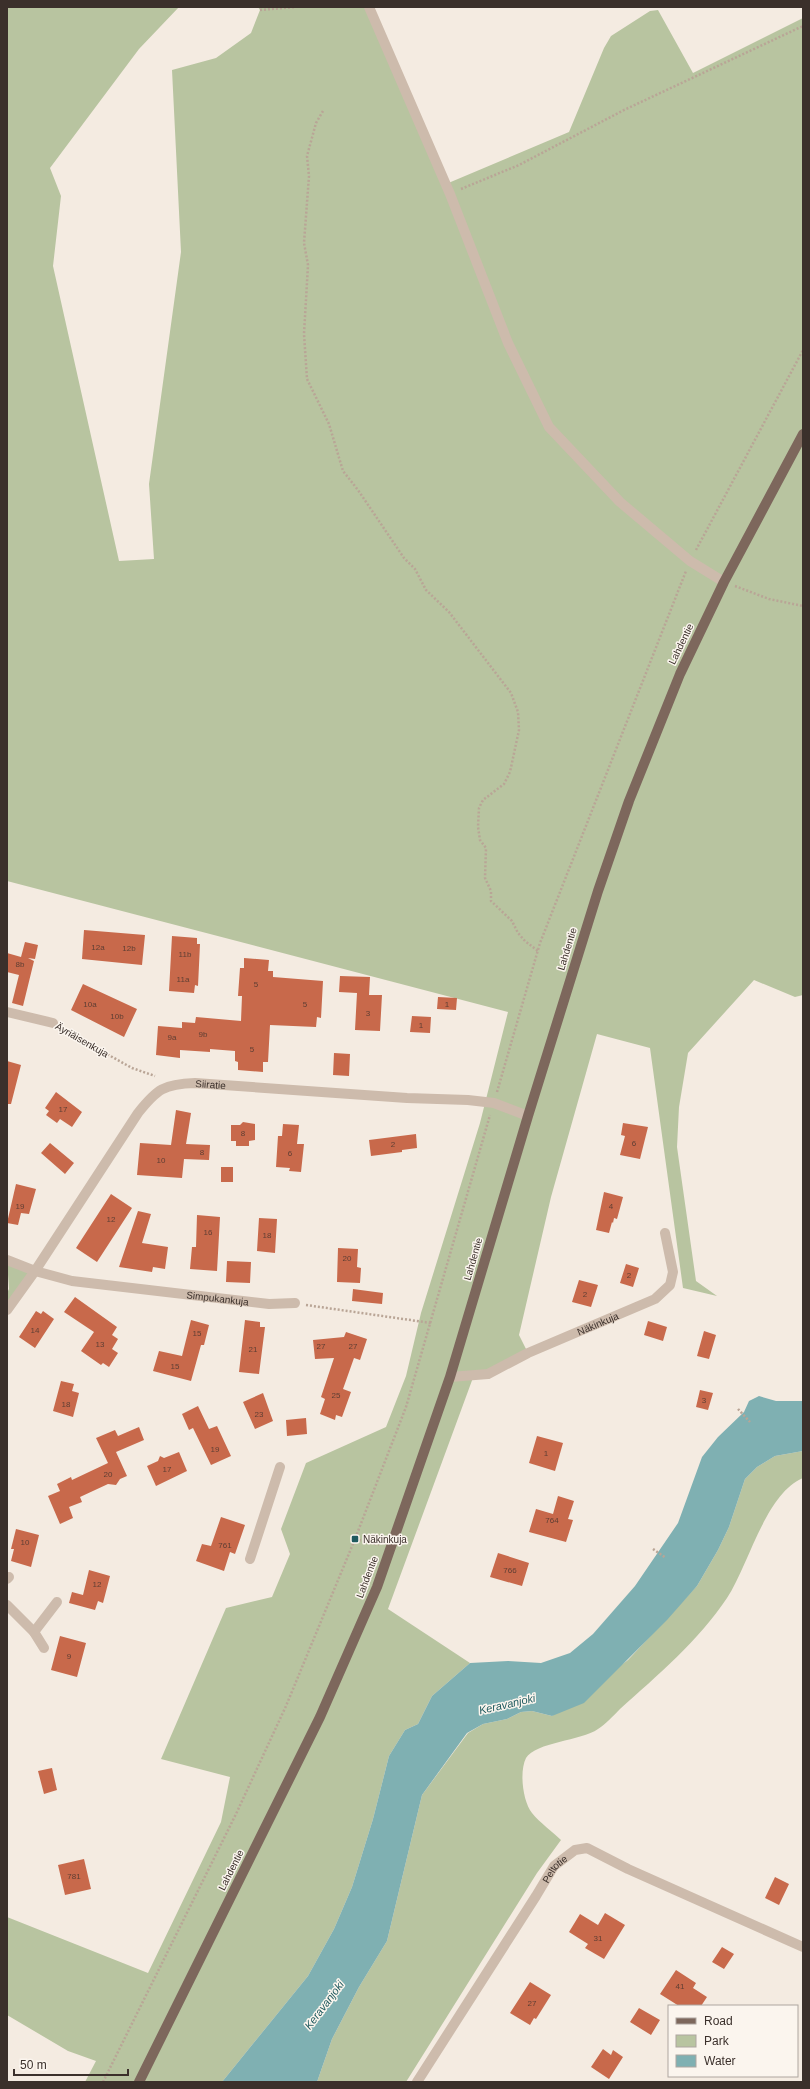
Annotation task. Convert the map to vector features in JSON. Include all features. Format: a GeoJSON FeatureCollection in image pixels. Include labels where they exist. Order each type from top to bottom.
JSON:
{"type":"FeatureCollection","features":[{"type":"Feature","properties":{"kind":"main road","name":"Lahdentie"},"geometry":{"type":"LineString","coordinates":[[139,2082],[320,1717],[377,1587],[450,1377],[528,1116],[598,891],[629,801],[680,674],[724,582],[803,434]]}},
{"type":"Feature","properties":{"kind":"street"},"geometry":{"type":"LineString","coordinates":[[369,7],[450,194],[508,343],[549,427],[620,502],[690,561],[724,582]]}},
{"type":"Feature","properties":{"kind":"street","name":"Äyriäisenkuja"},"geometry":{"type":"LineString","coordinates":[[7,1012],[53,1023]]}},
{"type":"Feature","properties":{"kind":"street","name":"Siiratie"},"geometry":{"type":"LineString","coordinates":[[7,1310],[35,1272],[138,1113],[158,1090],[167,1086],[195,1084],[368,1096],[468,1100],[494,1103],[528,1116]]}},
{"type":"Feature","properties":{"kind":"street","name":"Näkinkuja"},"geometry":{"type":"LineString","coordinates":[[450,1377],[488,1374],[528,1354],[655,1299],[670,1285],[673,1272],[665,1234]]}},
{"type":"Feature","properties":{"kind":"street","name":"Simpukankuja"},"geometry":{"type":"LineString","coordinates":[[7,1260],[35,1272],[86,1283],[270,1304],[295,1303]]}},
{"type":"Feature","properties":{"kind":"street"},"geometry":{"type":"LineString","coordinates":[[250,1559],[280,1467]]}},
{"type":"Feature","properties":{"kind":"street"},"geometry":{"type":"LineString","coordinates":[[34,1632],[57,1602]]}},
{"type":"Feature","properties":{"kind":"street"},"geometry":{"type":"LineString","coordinates":[[9,1606],[34,1632],[44,1648]]}},
{"type":"Feature","properties":{"kind":"street","name":"Peltotie"},"geometry":{"type":"LineString","coordinates":[[417,2082],[554,1866],[575,1850],[587,1848],[628,1869],[803,1947]]}},
{"type":"Feature","properties":{"kind":"path"},"geometry":{"type":"LineString","coordinates":[[260,10],[296,7]]}},
{"type":"Feature","properties":{"kind":"path"},"geometry":{"type":"LineString","coordinates":[[450,194],[519,165],[624,110],[803,26]]}},
{"type":"Feature","properties":{"kind":"path"},"geometry":{"type":"LineString","coordinates":[[323,111],[316,123],[307,156],[309,176],[304,242],[308,265],[304,334],[307,379],[329,424],[343,471],[358,490],[404,558],[416,569],[426,590],[449,612],[511,693],[518,712],[519,730],[510,772],[504,784],[483,800],[479,808],[478,826],[480,840],[486,848],[485,878],[491,891],[491,901],[512,921],[518,933],[525,941],[538,951]]}},
{"type":"Feature","properties":{"kind":"path"},"geometry":{"type":"LineString","coordinates":[[496,1096],[538,951],[690,561],[803,350]]}},
{"type":"Feature","properties":{"kind":"path"},"geometry":{"type":"LineString","coordinates":[[724,582],[769,599],[803,606]]}},
{"type":"Feature","properties":{"kind":"path","name":"Äyriäisenkuja"},"geometry":{"type":"LineString","coordinates":[[53,1023],[66,1032],[132,1068],[155,1076]]}},
{"type":"Feature","properties":{"kind":"path"},"geometry":{"type":"LineString","coordinates":[[103,2082],[236,1814],[286,1706],[355,1539],[406,1407],[490,1116]]}},
{"type":"Feature","properties":{"kind":"path"},"geometry":{"type":"LineString","coordinates":[[295,1303],[431,1323]]}},
{"type":"Feature","properties":{"kind":"path"},"geometry":{"type":"LineString","coordinates":[[738,1409],[750,1422]]}},
{"type":"Feature","properties":{"kind":"path"},"geometry":{"type":"LineString","coordinates":[[355,1539],[391,1549]]}},
{"type":"Feature","properties":{"kind":"path"},"geometry":{"type":"LineString","coordinates":[[653,1550],[666,1558]]}},
{"type":"Feature","properties":{"kind":"green space"},"geometry":{"type":"Polygon","coordinates":[[[7,7],[179,7],[139,49],[50,168],[61,196],[53,266],[119,561],[154,559],[149,484],[181,252],[172,70],[216,58],[251,33],[260,10],[258,7],[369,7],[446,184],[569,132],[604,48],[611,36],[650,11],[658,10],[693,73],[803,18],[803,995],[795,997],[754,980],[688,1053],[679,1107],[677,1147],[696,1281],[717,1296],[683,1288],[650,1048],[597,1034],[551,1197],[519,1335],[528,1353],[474,1375],[388,1609],[470,1663],[432,1696],[418,1724],[405,1730],[389,1756],[373,1819],[352,1887],[334,1929],[308,1976],[222,2082],[85,2082],[96,2061],[68,2051],[7,2015],[7,1917],[148,1973],[221,1822],[230,1777],[161,1759],[226,1608],[272,1597],[290,1554],[281,1529],[306,1463],[386,1427],[406,1376],[421,1313],[480,1123],[508,1012],[7,881],[7,7]]]}},
{"type":"Feature","properties":{"kind":"green space"},"geometry":{"type":"Polygon","coordinates":[[[7,1260],[35,1271],[7,1310],[7,1293],[9,1289],[7,1260]]]}},
{"type":"Feature","properties":{"kind":"green space"},"geometry":{"type":"Polygon","coordinates":[[[803,1451],[803,1478],[790,1486],[778,1499],[768,1514],[727,1598],[691,1643],[601,1727],[590,1733],[539,1748],[526,1758],[522,1779],[526,1802],[532,1813],[561,1840],[537,1873],[406,2082],[317,2082],[332,2039],[359,1987],[387,1941],[422,1795],[468,1733],[483,1724],[507,1719],[521,1712],[532,1711],[552,1716],[628,1660],[697,1586],[718,1550],[729,1527],[745,1479],[757,1467],[775,1456],[803,1451]]]}},
{"type":"Feature","properties":{"kind":"water","name":"Keravanjoki"},"geometry":{"type":"Polygon","coordinates":[[[759,1396],[776,1401],[803,1401],[803,1451],[775,1456],[757,1467],[745,1479],[729,1527],[718,1550],[697,1586],[667,1620],[584,1703],[552,1716],[532,1711],[521,1712],[507,1719],[483,1724],[467,1733],[422,1795],[387,1941],[359,1987],[332,2039],[317,2082],[222,2082],[308,1976],[334,1929],[352,1887],[373,1819],[389,1756],[405,1730],[418,1724],[432,1696],[470,1663],[508,1661],[541,1663],[570,1653],[593,1634],[635,1586],[678,1523],[702,1457],[718,1437],[744,1412],[749,1401],[759,1396]]]}},
{"type":"Feature","properties":{"kind":"building"},"geometry":{"type":"Polygon","coordinates":[[[84,930],[145,935],[142,965],[82,959],[84,930]]]}},
{"type":"Feature","properties":{"kind":"building"},"geometry":{"type":"Polygon","coordinates":[[[172,936],[197,938],[197,944],[200,944],[198,986],[195,985],[194,993],[169,991],[172,936]]]}},
{"type":"Feature","properties":{"kind":"building"},"geometry":{"type":"Polygon","coordinates":[[[25,942],[38,945],[35,959],[28,958],[34,961],[23,1006],[12,1003],[19,975],[7,972],[7,953],[21,957],[25,942]]]}},
{"type":"Feature","properties":{"kind":"building"},"geometry":{"type":"Polygon","coordinates":[[[244,958],[269,960],[268,971],[273,971],[273,977],[323,981],[321,1018],[317,1017],[316,1027],[270,1025],[268,1062],[263,1062],[263,1072],[238,1070],[238,1062],[235,1061],[235,1051],[210,1049],[210,1052],[180,1050],[180,1058],[156,1055],[158,1026],[182,1028],[182,1022],[195,1023],[196,1017],[241,1021],[242,996],[238,996],[240,968],[244,968],[244,958]]]}},
{"type":"Feature","properties":{"kind":"building"},"geometry":{"type":"Polygon","coordinates":[[[340,976],[370,977],[369,995],[382,995],[380,1031],[355,1030],[357,993],[339,992],[340,976]]]}},
{"type":"Feature","properties":{"kind":"building"},"geometry":{"type":"Polygon","coordinates":[[[83,984],[137,1009],[124,1037],[71,1010],[83,984]]]}},
{"type":"Feature","properties":{"kind":"building"},"geometry":{"type":"Polygon","coordinates":[[[438,997],[457,998],[456,1010],[437,1009],[438,997]]]}},
{"type":"Feature","properties":{"kind":"building"},"geometry":{"type":"Polygon","coordinates":[[[412,1016],[431,1017],[430,1033],[410,1032],[412,1016]]]}},
{"type":"Feature","properties":{"kind":"building"},"geometry":{"type":"Polygon","coordinates":[[[334,1053],[350,1054],[349,1076],[333,1075],[334,1053]]]}},
{"type":"Feature","properties":{"kind":"building"},"geometry":{"type":"Polygon","coordinates":[[[7,1061],[21,1065],[11,1104],[7,1104],[7,1061]]]}},
{"type":"Feature","properties":{"kind":"building"},"geometry":{"type":"Polygon","coordinates":[[[56,1092],[82,1112],[72,1127],[60,1119],[57,1123],[46,1115],[49,1111],[45,1108],[56,1092]]]}},
{"type":"Feature","properties":{"kind":"building"},"geometry":{"type":"Polygon","coordinates":[[[176,1110],[191,1113],[186,1144],[210,1145],[209,1160],[184,1159],[182,1178],[137,1175],[140,1143],[171,1145],[176,1110]]]}},
{"type":"Feature","properties":{"kind":"building"},"geometry":{"type":"Polygon","coordinates":[[[243,1122],[255,1124],[255,1140],[249,1141],[249,1146],[236,1146],[236,1141],[231,1141],[231,1125],[240,1125],[243,1122]]]}},
{"type":"Feature","properties":{"kind":"building"},"geometry":{"type":"Polygon","coordinates":[[[623,1123],[648,1127],[640,1159],[620,1155],[625,1136],[621,1135],[623,1123]]]}},
{"type":"Feature","properties":{"kind":"building"},"geometry":{"type":"Polygon","coordinates":[[[283,1124],[299,1125],[297,1144],[304,1144],[301,1172],[289,1171],[290,1168],[276,1167],[278,1136],[282,1136],[283,1124]]]}},
{"type":"Feature","properties":{"kind":"building"},"geometry":{"type":"Polygon","coordinates":[[[416,1134],[417,1148],[402,1150],[402,1152],[371,1156],[369,1140],[416,1134]]]}},
{"type":"Feature","properties":{"kind":"building"},"geometry":{"type":"Polygon","coordinates":[[[50,1143],[74,1163],[65,1174],[41,1153],[50,1143]]]}},
{"type":"Feature","properties":{"kind":"building"},"geometry":{"type":"Polygon","coordinates":[[[221,1167],[233,1167],[233,1182],[221,1182],[221,1167]]]}},
{"type":"Feature","properties":{"kind":"building"},"geometry":{"type":"Polygon","coordinates":[[[16,1184],[36,1189],[29,1214],[21,1213],[18,1225],[7,1223],[16,1184]]]}},
{"type":"Feature","properties":{"kind":"building"},"geometry":{"type":"Polygon","coordinates":[[[604,1192],[623,1197],[617,1219],[614,1218],[609,1233],[596,1230],[604,1192]]]}},
{"type":"Feature","properties":{"kind":"building"},"geometry":{"type":"Polygon","coordinates":[[[111,1194],[132,1208],[97,1262],[76,1248],[111,1194]]]}},
{"type":"Feature","properties":{"kind":"building"},"geometry":{"type":"Polygon","coordinates":[[[138,1211],[151,1214],[142,1243],[168,1247],[165,1269],[153,1267],[152,1272],[119,1267],[138,1211]]]}},
{"type":"Feature","properties":{"kind":"building"},"geometry":{"type":"Polygon","coordinates":[[[197,1215],[220,1217],[217,1271],[190,1269],[192,1247],[196,1247],[197,1215]]]}},
{"type":"Feature","properties":{"kind":"building"},"geometry":{"type":"Polygon","coordinates":[[[259,1218],[277,1219],[275,1253],[257,1251],[259,1218]]]}},
{"type":"Feature","properties":{"kind":"building"},"geometry":{"type":"Polygon","coordinates":[[[338,1248],[358,1249],[357,1267],[361,1268],[360,1283],[337,1282],[338,1248]]]}},
{"type":"Feature","properties":{"kind":"building"},"geometry":{"type":"Polygon","coordinates":[[[227,1261],[251,1262],[250,1283],[226,1282],[227,1261]]]}},
{"type":"Feature","properties":{"kind":"building"},"geometry":{"type":"Polygon","coordinates":[[[626,1264],[639,1268],[633,1287],[620,1283],[626,1264]]]}},
{"type":"Feature","properties":{"kind":"building"},"geometry":{"type":"Polygon","coordinates":[[[579,1280],[598,1285],[591,1307],[572,1302],[579,1280]]]}},
{"type":"Feature","properties":{"kind":"building"},"geometry":{"type":"Polygon","coordinates":[[[353,1289],[383,1293],[382,1304],[352,1301],[353,1289]]]}},
{"type":"Feature","properties":{"kind":"building"},"geometry":{"type":"Polygon","coordinates":[[[75,1297],[117,1327],[112,1335],[118,1339],[112,1349],[118,1353],[109,1367],[103,1363],[101,1365],[81,1351],[94,1332],[64,1312],[75,1297]]]}},
{"type":"Feature","properties":{"kind":"building"},"geometry":{"type":"Polygon","coordinates":[[[36,1311],[41,1314],[43,1311],[54,1319],[35,1348],[19,1337],[36,1311]]]}},
{"type":"Feature","properties":{"kind":"building"},"geometry":{"type":"Polygon","coordinates":[[[191,1320],[209,1325],[204,1345],[201,1345],[191,1381],[153,1371],[159,1351],[182,1356],[191,1320]]]}},
{"type":"Feature","properties":{"kind":"building"},"geometry":{"type":"Polygon","coordinates":[[[245,1320],[260,1322],[260,1327],[265,1327],[259,1374],[239,1372],[245,1320]]]}},
{"type":"Feature","properties":{"kind":"building"},"geometry":{"type":"Polygon","coordinates":[[[648,1321],[667,1327],[663,1341],[644,1335],[648,1321]]]}},
{"type":"Feature","properties":{"kind":"building"},"geometry":{"type":"Polygon","coordinates":[[[704,1331],[716,1335],[709,1359],[697,1356],[704,1331]]]}},
{"type":"Feature","properties":{"kind":"building"},"geometry":{"type":"Polygon","coordinates":[[[346,1332],[367,1339],[360,1360],[354,1358],[343,1389],[351,1392],[342,1417],[336,1415],[335,1420],[320,1414],[325,1399],[321,1397],[334,1358],[315,1359],[313,1340],[344,1337],[346,1332]]]}},
{"type":"Feature","properties":{"kind":"building"},"geometry":{"type":"Polygon","coordinates":[[[61,1381],[74,1384],[72,1391],[79,1393],[73,1417],[53,1411],[61,1381]]]}},
{"type":"Feature","properties":{"kind":"building"},"geometry":{"type":"Polygon","coordinates":[[[700,1390],[713,1393],[708,1410],[696,1407],[700,1390]]]}},
{"type":"Feature","properties":{"kind":"building"},"geometry":{"type":"Polygon","coordinates":[[[263,1393],[273,1421],[255,1429],[243,1402],[263,1393]]]}},
{"type":"Feature","properties":{"kind":"building"},"geometry":{"type":"Polygon","coordinates":[[[198,1406],[209,1429],[217,1426],[231,1456],[211,1465],[193,1428],[189,1430],[182,1414],[198,1406]]]}},
{"type":"Feature","properties":{"kind":"building"},"geometry":{"type":"Polygon","coordinates":[[[306,1418],[307,1434],[287,1436],[286,1420],[306,1418]]]}},
{"type":"Feature","properties":{"kind":"building"},"geometry":{"type":"Polygon","coordinates":[[[139,1427],[144,1440],[116,1452],[127,1476],[120,1479],[116,1485],[108,1484],[80,1497],[82,1502],[69,1507],[73,1518],[60,1524],[48,1496],[60,1491],[57,1484],[71,1477],[72,1480],[108,1463],[96,1438],[115,1430],[118,1436],[139,1427]]]}},
{"type":"Feature","properties":{"kind":"building"},"geometry":{"type":"Polygon","coordinates":[[[537,1436],[563,1443],[555,1471],[529,1463],[537,1436]]]}},
{"type":"Feature","properties":{"kind":"building"},"geometry":{"type":"Polygon","coordinates":[[[179,1452],[187,1471],[156,1486],[147,1466],[158,1461],[160,1456],[164,1458],[179,1452]]]}},
{"type":"Feature","properties":{"kind":"building"},"geometry":{"type":"Polygon","coordinates":[[[558,1496],[574,1501],[568,1519],[573,1520],[566,1542],[529,1532],[536,1509],[553,1514],[558,1496]]]}},
{"type":"Feature","properties":{"kind":"building"},"geometry":{"type":"Polygon","coordinates":[[[221,1517],[245,1525],[235,1554],[230,1552],[224,1571],[196,1561],[202,1544],[211,1546],[221,1517]]]}},
{"type":"Feature","properties":{"kind":"building"},"geometry":{"type":"Polygon","coordinates":[[[16,1529],[39,1535],[31,1567],[11,1561],[14,1549],[11,1549],[16,1529]]]}},
{"type":"Feature","properties":{"kind":"building"},"geometry":{"type":"Polygon","coordinates":[[[498,1553],[529,1563],[522,1586],[490,1577],[498,1553]]]}},
{"type":"Feature","properties":{"kind":"building"},"geometry":{"type":"Polygon","coordinates":[[[89,1570],[110,1576],[103,1603],[98,1601],[95,1610],[69,1603],[72,1592],[83,1595],[89,1570]]]}},
{"type":"Feature","properties":{"kind":"building"},"geometry":{"type":"Polygon","coordinates":[[[60,1636],[86,1643],[77,1677],[51,1670],[60,1636]]]}},
{"type":"Feature","properties":{"kind":"building"},"geometry":{"type":"Polygon","coordinates":[[[52,1768],[57,1790],[44,1794],[38,1771],[52,1768]]]}},
{"type":"Feature","properties":{"kind":"building"},"geometry":{"type":"Polygon","coordinates":[[[84,1859],[91,1889],[65,1895],[58,1865],[84,1859]]]}},
{"type":"Feature","properties":{"kind":"building"},"geometry":{"type":"Polygon","coordinates":[[[775,1877],[789,1884],[779,1905],[765,1898],[775,1877]]]}},
{"type":"Feature","properties":{"kind":"building"},"geometry":{"type":"Polygon","coordinates":[[[605,1913],[625,1925],[604,1959],[585,1948],[588,1944],[569,1932],[580,1914],[598,1925],[605,1913]]]}},
{"type":"Feature","properties":{"kind":"building"},"geometry":{"type":"Polygon","coordinates":[[[722,1947],[734,1954],[724,1969],[712,1962],[722,1947]]]}},
{"type":"Feature","properties":{"kind":"building"},"geometry":{"type":"Polygon","coordinates":[[[676,1970],[696,1983],[693,1988],[707,1997],[702,2005],[677,2005],[660,1994],[676,1970]]]}},
{"type":"Feature","properties":{"kind":"building"},"geometry":{"type":"Polygon","coordinates":[[[530,1982],[551,1995],[536,2019],[534,2018],[530,2025],[510,2013],[530,1982]]]}},
{"type":"Feature","properties":{"kind":"building"},"geometry":{"type":"Polygon","coordinates":[[[639,2008],[660,2020],[651,2035],[630,2022],[639,2008]]]}},
{"type":"Feature","properties":{"kind":"building"},"geometry":{"type":"Polygon","coordinates":[[[603,2049],[611,2055],[613,2050],[623,2057],[609,2079],[591,2067],[603,2049]]]}},
{"type":"Feature","properties":{"kind":"place","name":"Näkinkuja"},"geometry":{"type":"Point","coordinates":[355,1539]}}]}
